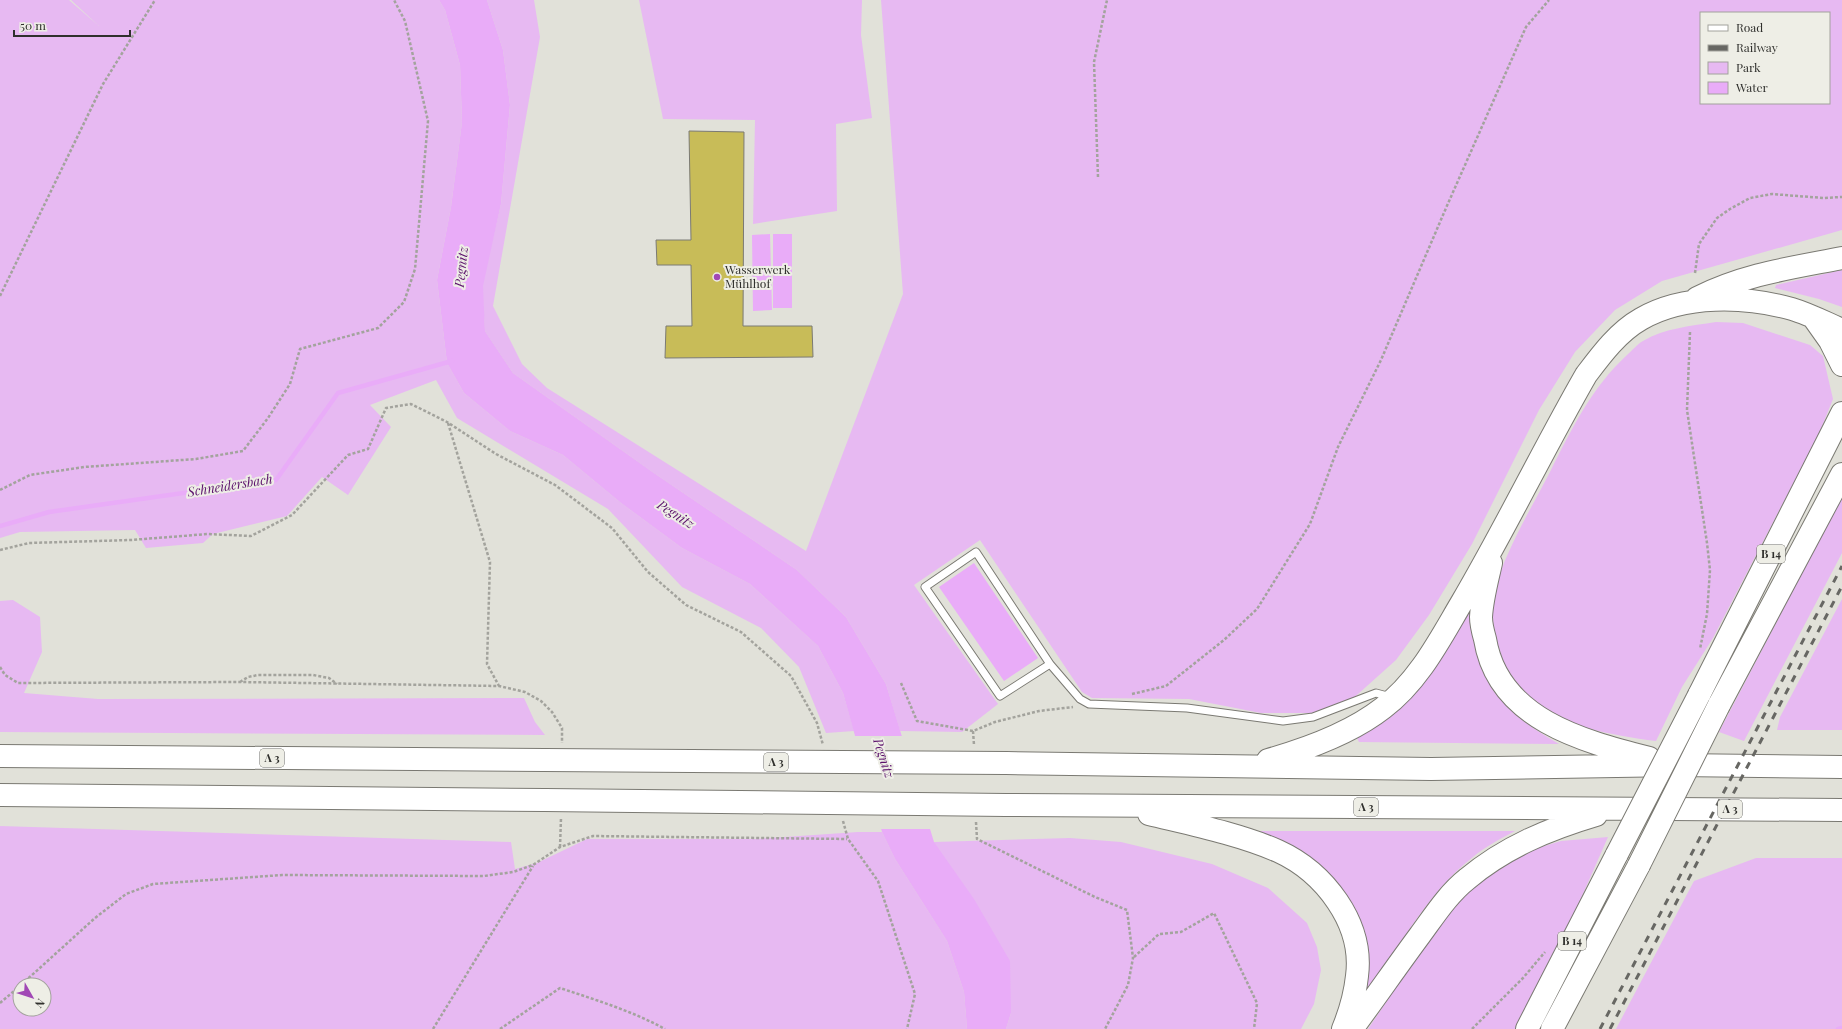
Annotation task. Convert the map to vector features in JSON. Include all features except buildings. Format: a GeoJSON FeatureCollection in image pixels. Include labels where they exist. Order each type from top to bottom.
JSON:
{"type":"FeatureCollection","features":[{"type":"Feature","properties":{"kind":"main road"},"geometry":{"type":"LineString","coordinates":[[1688,303],[1722,286],[1757,275],[1842,258]]}},
{"type":"Feature","properties":{"kind":"main road"},"geometry":{"type":"LineString","coordinates":[[1249,766],[1287,754],[1351,728],[1383,709],[1395,698],[1426,661],[1496,543],[1573,398],[1598,359],[1622,333],[1640,319],[1660,310],[1688,303],[1717,300],[1741,301],[1791,309],[1813,316],[1842,330]]}},
{"type":"Feature","properties":{"kind":"main road"},"geometry":{"type":"LineString","coordinates":[[1813,316],[1830,341],[1842,364]]}},
{"type":"Feature","properties":{"kind":"main road","name":"B 14"},"geometry":{"type":"LineString","coordinates":[[1528,1029],[1842,413]]}},
{"type":"Feature","properties":{"kind":"main road","name":"B 14"},"geometry":{"type":"LineString","coordinates":[[1552,1029],[1639,865],[1719,705],[1842,474]]}},
{"type":"Feature","properties":{"kind":"main road"},"geometry":{"type":"LineString","coordinates":[[1496,543],[1486,584],[1481,618],[1486,650],[1495,673],[1509,693],[1525,708],[1551,725],[1576,737],[1621,751],[1678,765]]}},
{"type":"Feature","properties":{"kind":"main road","name":"A 3"},"geometry":{"type":"LineString","coordinates":[[0,756],[1249,766],[1431,769],[1678,765],[1842,768]]}},
{"type":"Feature","properties":{"kind":"main road","name":"A 3"},"geometry":{"type":"LineString","coordinates":[[0,795],[1006,805],[1842,810]]}},
{"type":"Feature","properties":{"kind":"main road"},"geometry":{"type":"LineString","coordinates":[[1115,805],[1247,840],[1278,852],[1306,868],[1326,886],[1342,908],[1356,941],[1358,975],[1352,1006],[1343,1029]]}},
{"type":"Feature","properties":{"kind":"main road"},"geometry":{"type":"LineString","coordinates":[[1352,1029],[1443,904],[1465,880],[1488,862],[1518,844],[1552,829],[1617,809]]}},
{"type":"Feature","properties":{"kind":"lane"},"geometry":{"type":"LineString","coordinates":[[1050,664],[1000,696],[925,587],[976,552],[1050,664],[1080,699],[1089,704],[1187,708],[1283,721],[1313,717],[1376,693],[1395,698]]}},
{"type":"Feature","properties":{"kind":"path"},"geometry":{"type":"LineString","coordinates":[[0,296],[103,84],[155,0]]}},
{"type":"Feature","properties":{"kind":"path"},"geometry":{"type":"LineString","coordinates":[[0,490],[30,475],[84,467],[196,459],[243,452],[268,418],[290,384],[300,349],[378,328],[404,302],[415,269],[428,121],[405,21],[394,0]]}},
{"type":"Feature","properties":{"kind":"path"},"geometry":{"type":"LineString","coordinates":[[1098,177],[1094,62],[1107,0]]}},
{"type":"Feature","properties":{"kind":"path"},"geometry":{"type":"LineString","coordinates":[[1127,695],[1166,686],[1224,640],[1257,609],[1310,524],[1338,447],[1382,360],[1446,208],[1526,27],[1548,0]]}},
{"type":"Feature","properties":{"kind":"path"},"geometry":{"type":"LineString","coordinates":[[1695,273],[1699,244],[1717,218],[1730,208],[1750,198],[1772,194],[1823,198],[1842,197]]}},
{"type":"Feature","properties":{"kind":"path"},"geometry":{"type":"LineString","coordinates":[[1690,332],[1687,410],[1708,543],[1710,570],[1707,614],[1700,652]]}},
{"type":"Feature","properties":{"kind":"path"},"geometry":{"type":"LineString","coordinates":[[0,550],[29,543],[131,540],[208,534],[251,536],[292,515],[348,456],[368,449],[386,408],[412,404],[447,422],[496,454],[555,485],[612,528],[648,572],[686,605],[741,632],[791,676],[817,723],[824,752]]}},
{"type":"Feature","properties":{"kind":"path"},"geometry":{"type":"LineString","coordinates":[[447,422],[490,562],[487,664],[499,686]]}},
{"type":"Feature","properties":{"kind":"path"},"geometry":{"type":"LineString","coordinates":[[0,667],[5,675],[18,683],[240,682],[499,686],[525,692],[541,701],[552,712],[562,728],[562,744]]}},
{"type":"Feature","properties":{"kind":"path"},"geometry":{"type":"LineString","coordinates":[[240,682],[248,677],[258,675],[313,675],[329,678],[338,684]]}},
{"type":"Feature","properties":{"kind":"path"},"geometry":{"type":"LineString","coordinates":[[901,684],[917,721],[973,731],[995,722],[1039,711],[1089,704]]}},
{"type":"Feature","properties":{"kind":"path"},"geometry":{"type":"LineString","coordinates":[[973,731],[974,747]]}},
{"type":"Feature","properties":{"kind":"path"},"geometry":{"type":"LineString","coordinates":[[560,847],[561,815]]}},
{"type":"Feature","properties":{"kind":"path"},"geometry":{"type":"LineString","coordinates":[[976,816],[977,839],[1096,897],[1127,910],[1133,958],[1128,985],[1105,1029]]}},
{"type":"Feature","properties":{"kind":"path"},"geometry":{"type":"LineString","coordinates":[[842,817],[848,839],[878,881],[915,994],[907,1029]]}},
{"type":"Feature","properties":{"kind":"path"},"geometry":{"type":"LineString","coordinates":[[29,977],[95,918],[126,894],[153,884],[282,875],[484,876],[513,872],[533,865],[560,847],[593,836],[848,839]]}},
{"type":"Feature","properties":{"kind":"path"},"geometry":{"type":"LineString","coordinates":[[433,1029],[533,865]]}},
{"type":"Feature","properties":{"kind":"path"},"geometry":{"type":"LineString","coordinates":[[1133,958],[1159,934],[1181,932],[1214,913],[1257,1003],[1254,1029]]}},
{"type":"Feature","properties":{"kind":"path"},"geometry":{"type":"LineString","coordinates":[[1472,1029],[1523,978],[1547,949]]}},
{"type":"Feature","properties":{"kind":"path"},"geometry":{"type":"LineString","coordinates":[[500,1029],[560,988],[599,1000],[651,1021],[665,1029]]}},
{"type":"Feature","properties":{"kind":"path"},"geometry":{"type":"LineString","coordinates":[[0,1002],[12,992]]}},
{"type":"Feature","properties":{"kind":"green space"},"geometry":{"type":"Polygon","coordinates":[[[0,0],[69,0],[99,26],[71,0],[439,0],[445,10],[460,65],[462,122],[451,207],[437,280],[447,363],[464,393],[510,431],[563,455],[621,503],[682,548],[750,584],[818,646],[843,693],[854,731],[826,733],[799,667],[761,628],[682,587],[608,509],[457,418],[436,380],[370,405],[391,427],[348,495],[322,477],[287,516],[213,534],[203,543],[146,548],[135,530],[20,532],[0,538],[0,0]]]}},
{"type":"Feature","properties":{"kind":"green space"},"geometry":{"type":"Polygon","coordinates":[[[487,0],[534,0],[540,37],[493,306],[522,364],[547,388],[806,551],[903,294],[881,0],[1842,0],[1842,230],[1662,281],[1615,310],[1575,352],[1539,410],[1472,544],[1429,615],[1396,660],[1348,703],[1311,713],[1261,713],[1189,699],[1092,698],[1082,692],[980,540],[914,585],[998,704],[962,732],[900,731],[886,684],[846,617],[797,570],[654,473],[513,373],[485,331],[482,286],[501,204],[510,105],[503,50],[487,0]]]}},
{"type":"Feature","properties":{"kind":"green space"},"geometry":{"type":"Polygon","coordinates":[[[639,0],[862,0],[861,35],[872,118],[836,124],[837,211],[753,224],[755,120],[663,119],[639,0]]]}},
{"type":"Feature","properties":{"kind":"green space"},"geometry":{"type":"Polygon","coordinates":[[[1842,270],[1842,307],[1819,299],[1775,288],[1776,285],[1842,270]]]}},
{"type":"Feature","properties":{"kind":"green space"},"geometry":{"type":"Polygon","coordinates":[[[1716,322],[1743,323],[1810,345],[1823,356],[1833,399],[1819,434],[1713,638],[1682,687],[1656,741],[1600,731],[1564,720],[1531,701],[1518,689],[1502,659],[1494,632],[1493,605],[1498,579],[1503,565],[1515,538],[1574,425],[1593,395],[1615,367],[1639,344],[1651,337],[1669,330],[1716,322]]]}},
{"type":"Feature","properties":{"kind":"green space"},"geometry":{"type":"Polygon","coordinates":[[[1842,497],[1842,553],[1744,741],[1719,732],[1842,497]]]}},
{"type":"Feature","properties":{"kind":"green space"},"geometry":{"type":"Polygon","coordinates":[[[1842,599],[1842,730],[1777,730],[1780,717],[1842,599]]]}},
{"type":"Feature","properties":{"kind":"green space"},"geometry":{"type":"Polygon","coordinates":[[[13,600],[40,617],[42,652],[24,693],[98,699],[524,698],[535,722],[545,735],[0,732],[0,601],[13,600]]]}},
{"type":"Feature","properties":{"kind":"green space"},"geometry":{"type":"Polygon","coordinates":[[[1472,604],[1473,630],[1477,652],[1483,671],[1492,688],[1504,703],[1519,717],[1537,731],[1559,744],[1359,742],[1357,738],[1376,727],[1395,713],[1429,676],[1472,604]]]}},
{"type":"Feature","properties":{"kind":"green space"},"geometry":{"type":"Polygon","coordinates":[[[0,826],[511,842],[515,869],[537,863],[587,839],[755,839],[858,832],[882,832],[895,859],[947,941],[964,992],[967,1029],[0,1029],[0,826]]]}},
{"type":"Feature","properties":{"kind":"green space"},"geometry":{"type":"Polygon","coordinates":[[[1259,831],[1515,831],[1478,853],[1457,871],[1442,887],[1415,922],[1366,995],[1368,976],[1367,947],[1356,913],[1347,897],[1324,869],[1310,858],[1295,848],[1259,831]]]}},
{"type":"Feature","properties":{"kind":"green space"},"geometry":{"type":"Polygon","coordinates":[[[1608,837],[1572,919],[1515,1029],[1368,1029],[1421,950],[1468,890],[1495,869],[1522,854],[1561,841],[1608,837]]]}},
{"type":"Feature","properties":{"kind":"green space"},"geometry":{"type":"Polygon","coordinates":[[[1070,838],[1121,842],[1212,864],[1268,888],[1307,923],[1317,947],[1321,970],[1314,1004],[1301,1029],[1006,1029],[1011,1013],[934,842],[1070,838]]]}},
{"type":"Feature","properties":{"kind":"green space"},"geometry":{"type":"Polygon","coordinates":[[[1756,858],[1842,858],[1842,1029],[1616,1029],[1694,881],[1756,858]]]}},
{"type":"Feature","properties":{"kind":"water","name":"Pegnitz"},"geometry":{"type":"Polygon","coordinates":[[[439,0],[487,0],[503,50],[510,105],[501,204],[483,286],[485,331],[513,373],[654,473],[797,570],[846,617],[886,684],[934,842],[974,899],[1010,961],[1011,1013],[1006,1029],[967,1029],[964,992],[947,941],[895,859],[882,832],[843,693],[818,646],[750,584],[682,548],[621,503],[563,455],[510,431],[464,393],[447,363],[437,280],[451,207],[462,122],[460,65],[445,10],[439,0]]]}},
{"type":"Feature","properties":{"kind":"water"},"geometry":{"type":"Polygon","coordinates":[[[770,234],[772,310],[753,311],[752,235],[770,234]]]}},
{"type":"Feature","properties":{"kind":"water"},"geometry":{"type":"Polygon","coordinates":[[[773,234],[792,234],[792,308],[773,308],[773,234]]]}},
{"type":"Feature","properties":{"kind":"water"},"geometry":{"type":"Polygon","coordinates":[[[974,563],[1038,658],[1004,681],[939,587],[974,563]]]}},
{"type":"Feature","properties":{"kind":"pier"},"geometry":{"type":"Polygon","coordinates":[[[853,736],[904,736],[932,829],[879,829],[853,736]]]}},
{"type":"Feature","properties":{"kind":"waterway","name":"Schneidersbach"},"geometry":{"type":"LineString","coordinates":[[0,526],[49,512],[276,480],[338,393],[452,361]]}},
{"type":"Feature","properties":{"kind":"waterway"},"geometry":{"type":"LineString","coordinates":[[1838,1029],[1842,1028]]}},
{"type":"Feature","properties":{"kind":"railway"},"geometry":{"type":"LineString","coordinates":[[1600,1029],[1842,566]]}},
{"type":"Feature","properties":{"kind":"railway"},"geometry":{"type":"LineString","coordinates":[[1610,1029],[1842,586]]}},
{"type":"Feature","properties":{"kind":"place","name":"Wasserwerk Mühlhof"},"geometry":{"type":"Point","coordinates":[717,277]}}]}
